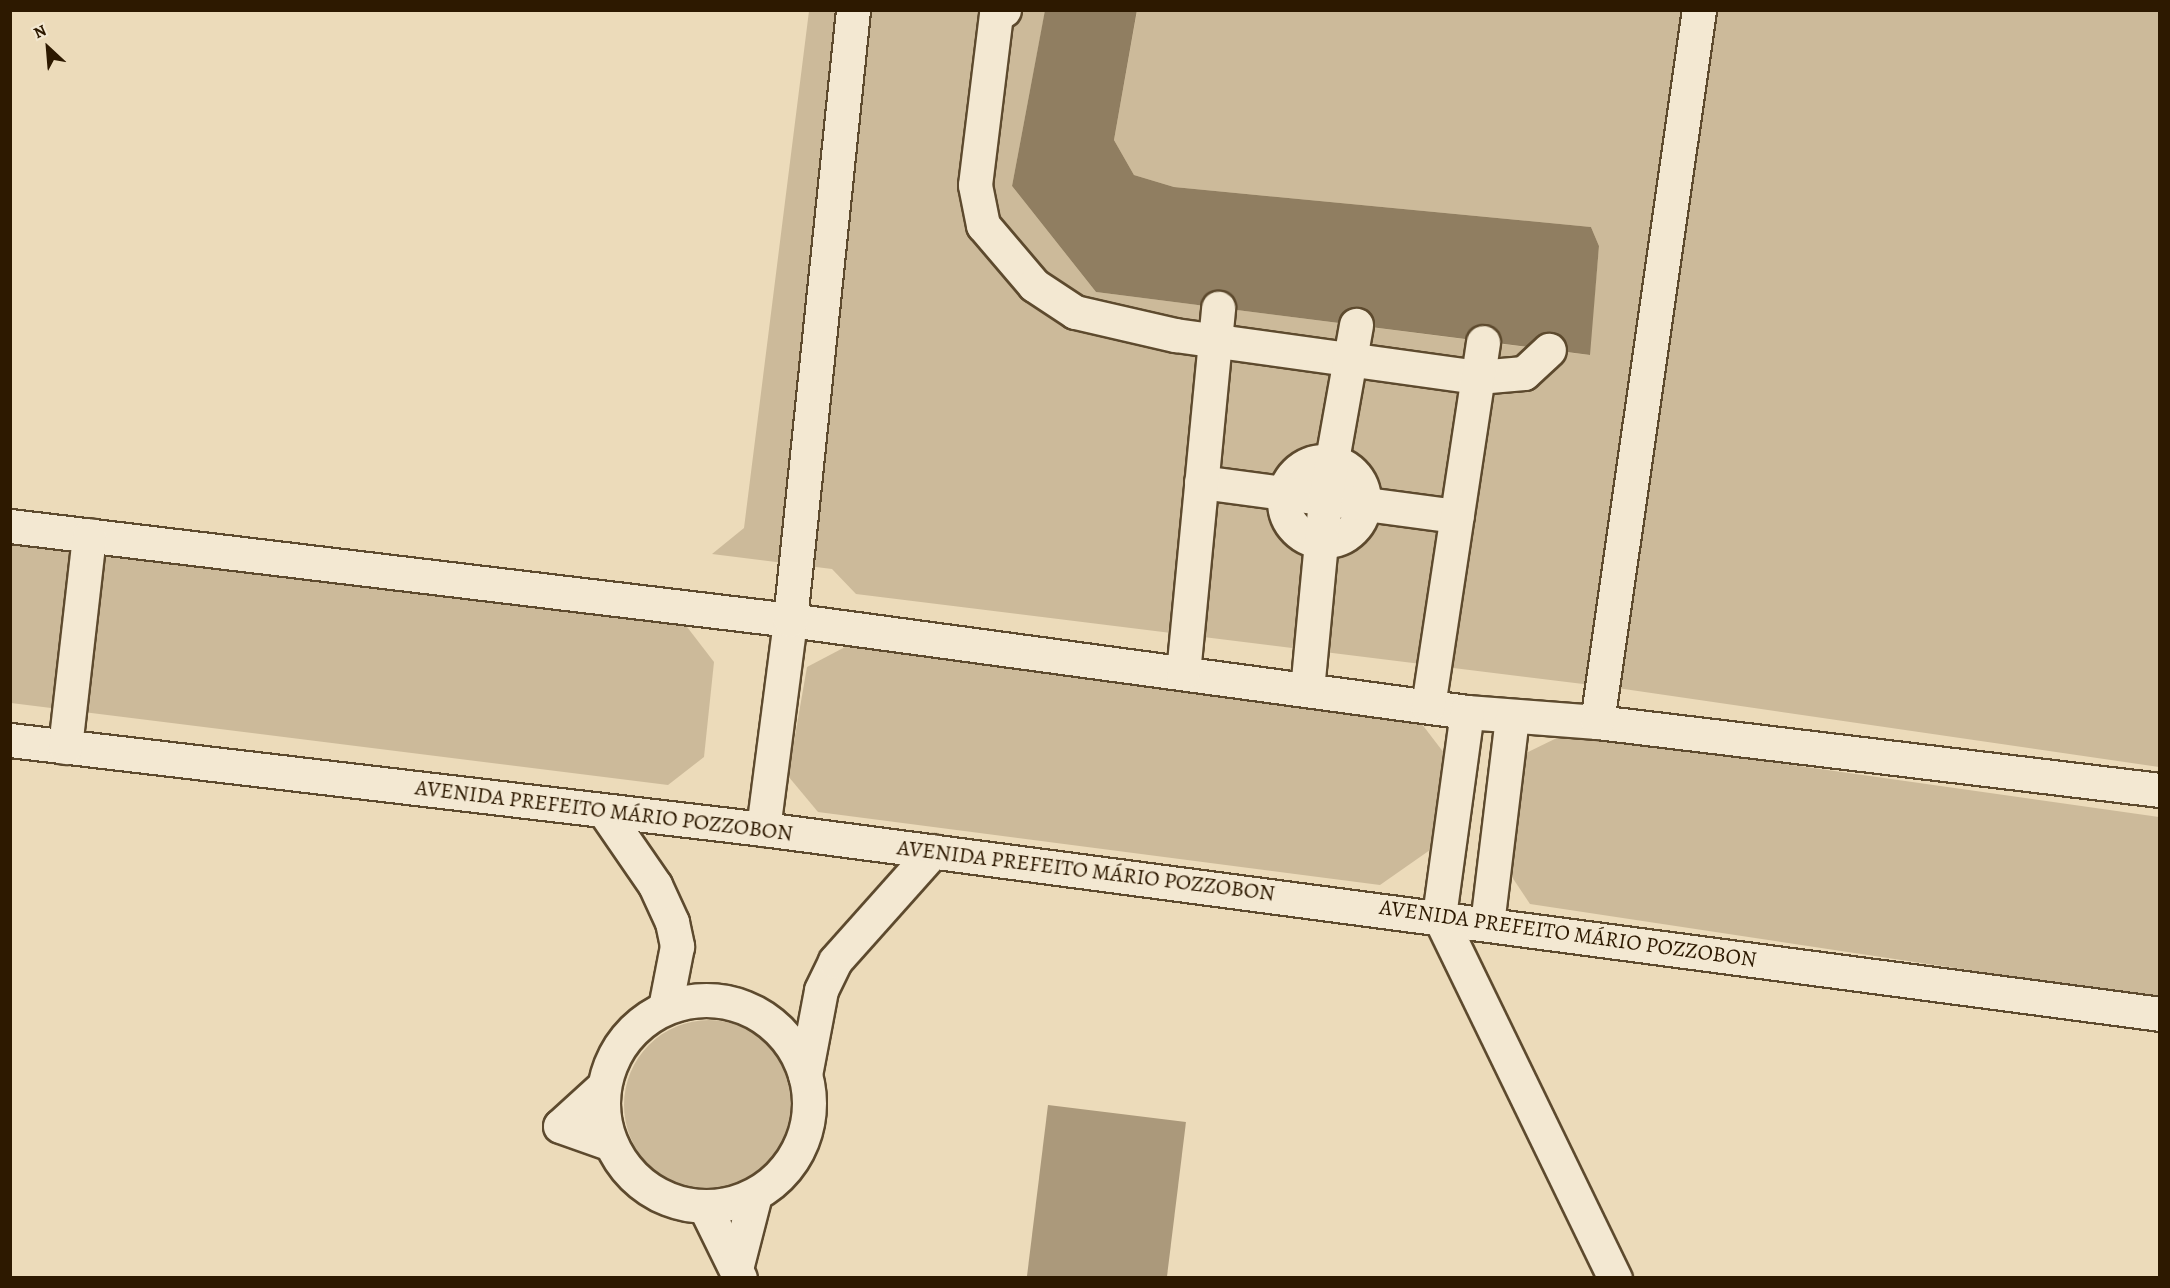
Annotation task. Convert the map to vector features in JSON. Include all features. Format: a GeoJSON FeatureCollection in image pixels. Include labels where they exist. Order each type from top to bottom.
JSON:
{"type":"FeatureCollection","features":[{"type":"Feature","properties":{"kind":"street"},"geometry":{"type":"LineString","coordinates":[[763,829],[790,620],[853,10]]}},
{"type":"Feature","properties":{"kind":"street"},"geometry":{"type":"LineString","coordinates":[[1004,10],[996,14],[975,184],[983,225],[1034,285],[1075,312],[1216,323],[1350,357],[1478,376],[1524,373],[1549,350]]}},
{"type":"Feature","properties":{"kind":"street"},"geometry":{"type":"LineString","coordinates":[[1597,722],[1699,10]]}},
{"type":"Feature","properties":{"kind":"street"},"geometry":{"type":"LineString","coordinates":[[1183,673],[1216,323]]}},
{"type":"Feature","properties":{"kind":"street"},"geometry":{"type":"LineString","coordinates":[[1307,690],[1325,499],[1356,326]]}},
{"type":"Feature","properties":{"kind":"street"},"geometry":{"type":"LineString","coordinates":[[1428,706],[1484,342]]}},
{"type":"Feature","properties":{"kind":"street"},"geometry":{"type":"LineString","coordinates":[[1332,462],[1356,477],[1364,504],[1350,532],[1322,541],[1290,524],[1284,493],[1302,468],[1332,462]]}},
{"type":"Feature","properties":{"kind":"street"},"geometry":{"type":"LineString","coordinates":[[1201,482],[1456,516]]}},
{"type":"Feature","properties":{"kind":"street"},"geometry":{"type":"LineString","coordinates":[[10,525],[790,620],[1467,712],[1597,722],[2160,790]]}},
{"type":"Feature","properties":{"kind":"street"},"geometry":{"type":"LineString","coordinates":[[65,747],[89,535]]}},
{"type":"Feature","properties":{"kind":"street"},"geometry":{"type":"LineString","coordinates":[[1467,712],[1439,916],[1615,1278]]}},
{"type":"Feature","properties":{"kind":"street"},"geometry":{"type":"LineString","coordinates":[[1487,924],[1512,716]]}},
{"type":"Feature","properties":{"kind":"street","name":"AVENIDA PREFEITO MÁRIO POZZOBON"},"geometry":{"type":"LineString","coordinates":[[10,741],[763,829],[1439,916],[2160,1014]]}},
{"type":"Feature","properties":{"kind":"street"},"geometry":{"type":"LineString","coordinates":[[604,810],[655,885],[672,922],[677,946],[665,1008]]}},
{"type":"Feature","properties":{"kind":"street"},"geometry":{"type":"LineString","coordinates":[[806,1074],[783,1034],[741,1006],[698,1001],[665,1008],[624,1039],[604,1086],[602,1111],[611,1144],[634,1179],[655,1194],[705,1207],[755,1195],[790,1164],[801,1143],[809,1097],[806,1074],[821,990],[835,961],[933,851]]}},
{"type":"Feature","properties":{"kind":"street"},"geometry":{"type":"LineString","coordinates":[[604,1086],[560,1126],[611,1144]]}},
{"type":"Feature","properties":{"kind":"street"},"geometry":{"type":"LineString","coordinates":[[738,1271],[755,1195]]}},
{"type":"Feature","properties":{"kind":"street"},"geometry":{"type":"LineString","coordinates":[[705,1207],[738,1271]]}},
{"type":"Feature","properties":{"kind":"shaded area"},"geometry":{"type":"Polygon","coordinates":[[[809,11],[1045,11],[1012,186],[1096,292],[1589,355],[1599,246],[1591,227],[1174,187],[1134,175],[1114,140],[1137,11],[2159,11],[2159,767],[1624,689],[856,594],[832,569],[712,554],[744,528],[809,11]]]}},
{"type":"Feature","properties":{"kind":"shaded area"},"geometry":{"type":"Polygon","coordinates":[[[11,541],[684,623],[714,662],[704,757],[668,785],[11,703],[11,541]]]}},
{"type":"Feature","properties":{"kind":"shaded area"},"geometry":{"type":"Polygon","coordinates":[[[847,646],[1418,719],[1444,753],[1430,850],[1380,885],[818,812],[788,776],[807,667],[847,646]]]}},
{"type":"Feature","properties":{"kind":"shaded area"},"geometry":{"type":"Polygon","coordinates":[[[1567,733],[2159,817],[2159,999],[1530,904],[1508,871],[1524,754],[1567,733]]]}},
{"type":"Feature","properties":{"kind":"shaded area"},"geometry":{"type":"Polygon","coordinates":[[[709,1020],[741,1027],[756,1034],[769,1045],[780,1058],[787,1073],[794,1105],[787,1137],[780,1152],[769,1165],[756,1176],[741,1183],[709,1190],[677,1183],[662,1176],[649,1165],[638,1152],[631,1137],[624,1105],[631,1073],[638,1058],[649,1045],[662,1034],[677,1027],[709,1020]]]}},
{"type":"Feature","properties":{"kind":"shaded area"},"geometry":{"type":"Polygon","coordinates":[[[1048,1105],[1186,1122],[1167,1278],[1027,1278],[1048,1105]]]}},
{"type":"Feature","properties":{"kind":"building"},"geometry":{"type":"Polygon","coordinates":[[[1045,10],[1137,10],[1114,140],[1134,175],[1174,187],[1591,227],[1599,246],[1590,355],[1096,292],[1012,186],[1045,10]]]}}]}
